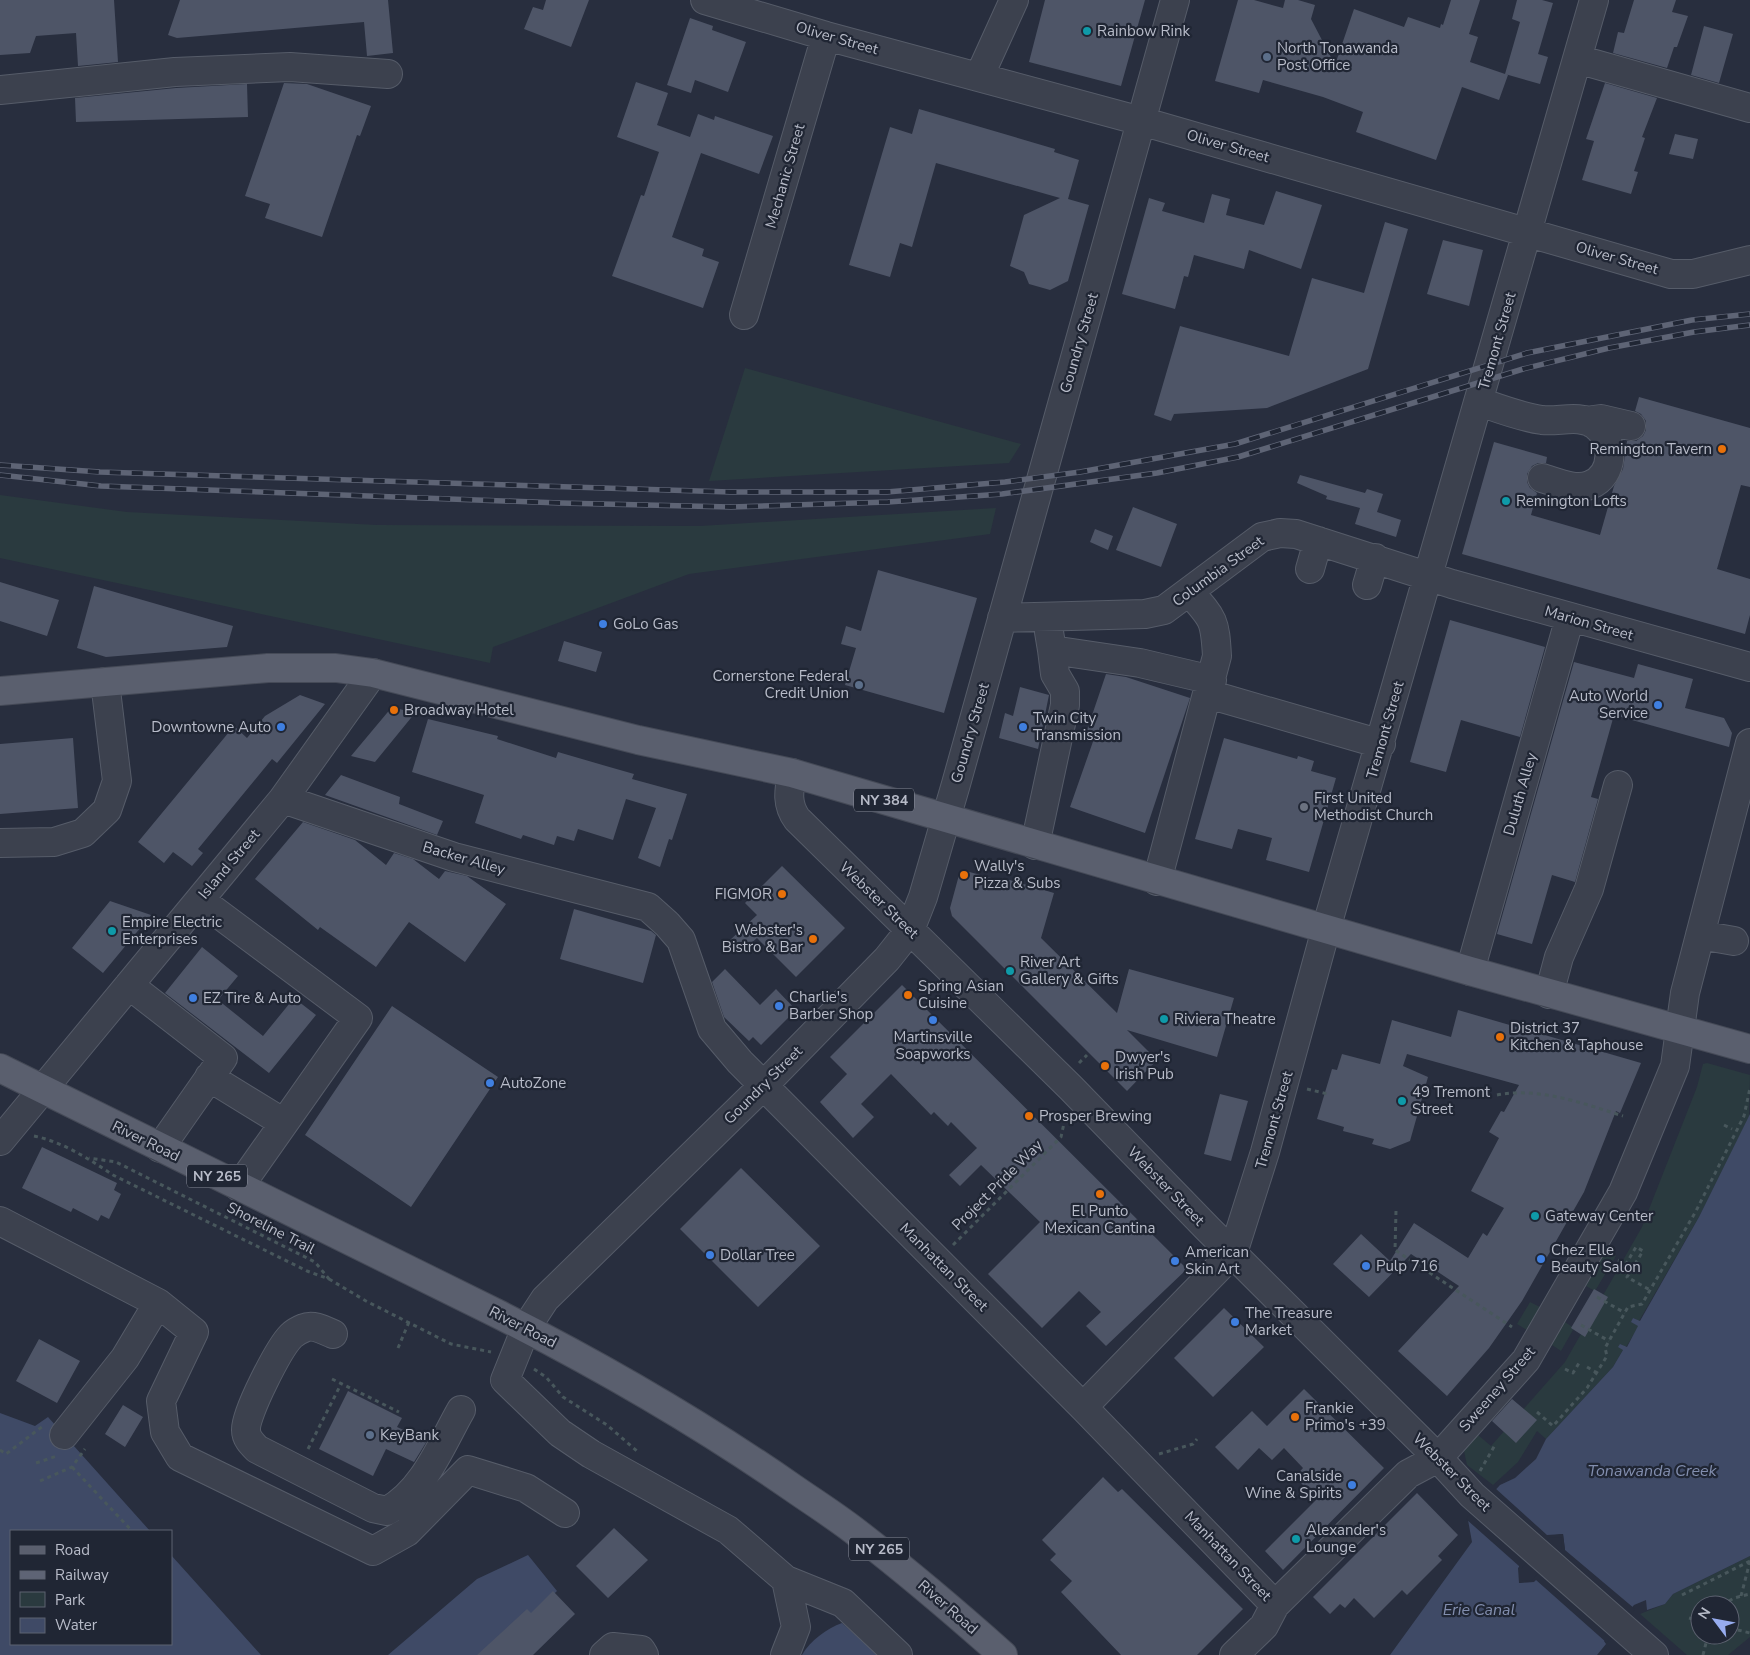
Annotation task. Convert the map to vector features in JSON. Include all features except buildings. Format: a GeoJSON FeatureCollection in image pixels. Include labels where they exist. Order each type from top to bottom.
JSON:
{"type":"FeatureCollection","features":[{"type":"Feature","properties":{"kind":"main road","name":"NY 384"},"geometry":{"type":"LineString","coordinates":[[0,691],[268,668],[336,668],[373,673],[638,740],[792,773],[1550,994],[1750,1048]]}},
{"type":"Feature","properties":{"kind":"main road","name":"River Road"},"geometry":{"type":"LineString","coordinates":[[0,1068],[526,1328],[647,1394],[745,1455],[860,1534],[941,1600],[1003,1655]]}},
{"type":"Feature","properties":{"kind":"street","name":"Oliver Street"},"geometry":{"type":"LineString","coordinates":[[705,0],[826,36],[1141,120],[1528,233],[1682,275],[1750,260]]}},
{"type":"Feature","properties":{"kind":"street"},"geometry":{"type":"LineString","coordinates":[[979,76],[1014,0]]}},
{"type":"Feature","properties":{"kind":"street","name":"Goundry Street"},"geometry":{"type":"LineString","coordinates":[[786,1580],[728,1530],[591,1454],[560,1433],[505,1380],[526,1328],[545,1299],[763,1086],[887,958],[910,930],[946,819],[1175,0]]}},
{"type":"Feature","properties":{"kind":"street","name":"Tremont Street"},"geometry":{"type":"LineString","coordinates":[[1083,1407],[1233,1253],[1265,1152],[1326,929],[1480,402],[1594,0]]}},
{"type":"Feature","properties":{"kind":"street","name":"Mechanic Street"},"geometry":{"type":"LineString","coordinates":[[744,315],[826,36]]}},
{"type":"Feature","properties":{"kind":"street"},"geometry":{"type":"LineString","coordinates":[[1577,59],[1750,108]]}},
{"type":"Feature","properties":{"kind":"street"},"geometry":{"type":"LineString","coordinates":[[0,90],[175,72],[290,67],[388,74]]}},
{"type":"Feature","properties":{"kind":"street"},"geometry":{"type":"LineString","coordinates":[[1480,402],[1544,420],[1575,418],[1586,421],[1600,430],[1609,447],[1608,465],[1600,477],[1590,485],[1576,488],[1542,478]]}},
{"type":"Feature","properties":{"kind":"street"},"geometry":{"type":"LineString","coordinates":[[1586,421],[1601,419],[1631,426]]}},
{"type":"Feature","properties":{"kind":"street","name":"Columbia Street"},"geometry":{"type":"LineString","coordinates":[[1002,618],[1048,618],[1164,610],[1190,593],[1262,536],[1280,533],[1296,534],[1428,576]]}},
{"type":"Feature","properties":{"kind":"street"},"geometry":{"type":"LineString","coordinates":[[1310,570],[1318,541]]}},
{"type":"Feature","properties":{"kind":"street"},"geometry":{"type":"LineString","coordinates":[[1367,585],[1375,558]]}},
{"type":"Feature","properties":{"kind":"street","name":"Marion Street"},"geometry":{"type":"LineString","coordinates":[[1428,576],[1750,667]]}},
{"type":"Feature","properties":{"kind":"street"},"geometry":{"type":"LineString","coordinates":[[1158,881],[1217,656],[1215,625],[1207,611],[1190,593]]}},
{"type":"Feature","properties":{"kind":"street","name":"Duluth Alley"},"geometry":{"type":"LineString","coordinates":[[1470,971],[1570,617]]}},
{"type":"Feature","properties":{"kind":"street"},"geometry":{"type":"LineString","coordinates":[[1035,845],[1065,705],[1065,691],[1055,674],[1048,618]]}},
{"type":"Feature","properties":{"kind":"street"},"geometry":{"type":"LineString","coordinates":[[1052,650],[1140,663],[1381,744]]}},
{"type":"Feature","properties":{"kind":"street","name":"Island Street"},"geometry":{"type":"LineString","coordinates":[[0,1141],[283,799],[373,673]]}},
{"type":"Feature","properties":{"kind":"street"},"geometry":{"type":"LineString","coordinates":[[0,843],[54,842],[83,833],[107,810],[117,781],[105,682]]}},
{"type":"Feature","properties":{"kind":"street","name":"Sweeney Street"},"geometry":{"type":"LineString","coordinates":[[1234,1655],[1264,1626],[1275,1605],[1408,1474],[1438,1458],[1526,1360],[1578,1272],[1623,1192],[1675,1066],[1686,993],[1750,743]]}},
{"type":"Feature","properties":{"kind":"street","name":"Webster Street"},"geometry":{"type":"LineString","coordinates":[[792,773],[788,794],[789,804],[797,819],[1071,1088],[1438,1458],[1474,1486],[1572,1584],[1654,1655]]}},
{"type":"Feature","properties":{"kind":"street"},"geometry":{"type":"LineString","coordinates":[[1550,994],[1559,957],[1590,889],[1618,785]]}},
{"type":"Feature","properties":{"kind":"street","name":"Backer Alley"},"geometry":{"type":"LineString","coordinates":[[283,799],[454,857],[648,908]]}},
{"type":"Feature","properties":{"kind":"street"},"geometry":{"type":"LineString","coordinates":[[200,900],[358,1018],[239,1187]]}},
{"type":"Feature","properties":{"kind":"street","name":"Manhattan Street"},"geometry":{"type":"LineString","coordinates":[[648,908],[667,924],[681,940],[712,1029],[740,1062],[1083,1407],[1275,1605]]}},
{"type":"Feature","properties":{"kind":"street"},"geometry":{"type":"LineString","coordinates":[[1700,935],[1734,941]]}},
{"type":"Feature","properties":{"kind":"street"},"geometry":{"type":"LineString","coordinates":[[128,985],[223,1058],[160,1148]]}},
{"type":"Feature","properties":{"kind":"street"},"geometry":{"type":"LineString","coordinates":[[209,1077],[284,1123]]}},
{"type":"Feature","properties":{"kind":"street"},"geometry":{"type":"LineString","coordinates":[[0,1221],[158,1303],[194,1332],[161,1402],[165,1432],[180,1457],[373,1551],[407,1532],[468,1470],[526,1488],[565,1513]]}},
{"type":"Feature","properties":{"kind":"street"},"geometry":{"type":"LineString","coordinates":[[68,1433],[125,1358],[158,1303]]}},
{"type":"Feature","properties":{"kind":"street"},"geometry":{"type":"LineString","coordinates":[[333,1334],[319,1328],[305,1327],[292,1334],[281,1348],[248,1416],[246,1429],[249,1440],[257,1450],[373,1508],[387,1511],[402,1502],[416,1487],[461,1410]]}},
{"type":"Feature","properties":{"kind":"street"},"geometry":{"type":"LineString","coordinates":[[785,1655],[796,1627],[786,1580]]}},
{"type":"Feature","properties":{"kind":"street"},"geometry":{"type":"LineString","coordinates":[[786,1580],[843,1603],[898,1655]]}},
{"type":"Feature","properties":{"kind":"street"},"geometry":{"type":"LineString","coordinates":[[604,1655],[613,1647],[641,1650],[644,1655]]}},
{"type":"Feature","properties":{"kind":"path"},"geometry":{"type":"LineString","coordinates":[[1075,1068],[1087,1055]]}},
{"type":"Feature","properties":{"kind":"path"},"geometry":{"type":"LineString","coordinates":[[1307,1088],[1328,1094]]}},
{"type":"Feature","properties":{"kind":"path"},"geometry":{"type":"LineString","coordinates":[[1537,1412],[1553,1426],[1587,1388],[1597,1373],[1607,1356],[1605,1348],[1628,1307],[1642,1304],[1696,1211],[1744,1116],[1750,1088]]}},
{"type":"Feature","properties":{"kind":"path"},"geometry":{"type":"LineString","coordinates":[[1497,1095],[1518,1091],[1576,1101],[1623,1116]]}},
{"type":"Feature","properties":{"kind":"path","name":"Project Pride Way"},"geometry":{"type":"LineString","coordinates":[[949,1249],[1061,1137],[1068,1106]]}},
{"type":"Feature","properties":{"kind":"path"},"geometry":{"type":"LineString","coordinates":[[1724,1125],[1732,1129]]}},
{"type":"Feature","properties":{"kind":"path","name":"Shoreline Trail"},"geometry":{"type":"LineString","coordinates":[[27,1134],[48,1139],[88,1158],[113,1175],[307,1271],[329,1279],[348,1291],[451,1344],[489,1350]]}},
{"type":"Feature","properties":{"kind":"path","name":"Shoreline Trail"},"geometry":{"type":"LineString","coordinates":[[88,1158],[116,1162],[125,1166],[315,1262],[329,1279]]}},
{"type":"Feature","properties":{"kind":"path"},"geometry":{"type":"LineString","coordinates":[[1396,1211],[1394,1250],[1512,1327]]}},
{"type":"Feature","properties":{"kind":"path"},"geometry":{"type":"LineString","coordinates":[[1618,1260],[1626,1264],[1636,1247],[1643,1251],[1627,1277],[1650,1290]]}},
{"type":"Feature","properties":{"kind":"path"},"geometry":{"type":"LineString","coordinates":[[1597,1298],[1624,1314]]}},
{"type":"Feature","properties":{"kind":"path"},"geometry":{"type":"LineString","coordinates":[[398,1348],[409,1322]]}},
{"type":"Feature","properties":{"kind":"path"},"geometry":{"type":"LineString","coordinates":[[1581,1325],[1609,1341]]}},
{"type":"Feature","properties":{"kind":"path"},"geometry":{"type":"LineString","coordinates":[[1565,1369],[1572,1373],[1579,1362]]}},
{"type":"Feature","properties":{"kind":"path"},"geometry":{"type":"LineString","coordinates":[[1588,1368],[1597,1373]]}},
{"type":"Feature","properties":{"kind":"path"},"geometry":{"type":"LineString","coordinates":[[332,1379],[399,1412]]}},
{"type":"Feature","properties":{"kind":"path"},"geometry":{"type":"LineString","coordinates":[[308,1449],[341,1384]]}},
{"type":"Feature","properties":{"kind":"path"},"geometry":{"type":"LineString","coordinates":[[0,1450],[6,1454],[68,1433],[72,1467],[131,1530]]}},
{"type":"Feature","properties":{"kind":"path"},"geometry":{"type":"LineString","coordinates":[[1158,1454],[1193,1444],[1197,1440]]}},
{"type":"Feature","properties":{"kind":"path"},"geometry":{"type":"LineString","coordinates":[[1474,1486],[1495,1445]]}},
{"type":"Feature","properties":{"kind":"path"},"geometry":{"type":"LineString","coordinates":[[40,1481],[72,1467]]}},
{"type":"Feature","properties":{"kind":"path"},"geometry":{"type":"LineString","coordinates":[[1682,1595],[1750,1561]]}},
{"type":"Feature","properties":{"kind":"path"},"geometry":{"type":"LineString","coordinates":[[1750,1561],[1741,1596],[1750,1594]]}},
{"type":"Feature","properties":{"kind":"green space"},"geometry":{"type":"Polygon","coordinates":[[[745,368],[1021,444],[1009,463],[709,481],[745,368]]]}},
{"type":"Feature","properties":{"kind":"green space"},"geometry":{"type":"Polygon","coordinates":[[[0,495],[127,512],[377,525],[700,526],[996,508],[990,534],[689,574],[493,647],[490,663],[0,558],[0,495]]]}},
{"type":"Feature","properties":{"kind":"green space"},"geometry":{"type":"Polygon","coordinates":[[[1707,1063],[1750,1075],[1749,1117],[1699,1217],[1639,1321],[1633,1318],[1632,1322],[1639,1326],[1626,1347],[1620,1344],[1623,1350],[1613,1367],[1546,1439],[1537,1431],[1518,1462],[1493,1485],[1467,1465],[1464,1451],[1478,1435],[1491,1446],[1565,1362],[1642,1227],[1697,1087],[1703,1064],[1707,1063]]]}},
{"type":"Feature","properties":{"kind":"green space"},"geometry":{"type":"Polygon","coordinates":[[[1604,1250],[1616,1256],[1595,1291],[1586,1286],[1590,1279],[1586,1277],[1604,1250]]]}},
{"type":"Feature","properties":{"kind":"green space"},"geometry":{"type":"Polygon","coordinates":[[[1530,1302],[1540,1307],[1536,1314],[1539,1316],[1527,1330],[1517,1324],[1530,1302]]]}},
{"type":"Feature","properties":{"kind":"green space"},"geometry":{"type":"Polygon","coordinates":[[[1565,1322],[1574,1328],[1561,1351],[1549,1343],[1558,1327],[1561,1329],[1565,1322]]]}},
{"type":"Feature","properties":{"kind":"green space"},"geometry":{"type":"Polygon","coordinates":[[[1750,1556],[1750,1637],[1728,1655],[1687,1655],[1640,1614],[1665,1604],[1673,1594],[1750,1556]]]}},
{"type":"Feature","properties":{"kind":"water","name":"Tonawanda Creek"},"geometry":{"type":"Polygon","coordinates":[[[1750,1114],[1750,1556],[1673,1594],[1665,1604],[1647,1610],[1646,1600],[1634,1605],[1604,1641],[1606,1644],[1597,1655],[1390,1655],[1472,1542],[1468,1520],[1500,1485],[1515,1478],[1536,1459],[1546,1439],[1613,1367],[1623,1350],[1618,1347],[1620,1344],[1627,1347],[1638,1326],[1631,1322],[1633,1318],[1640,1321],[1699,1217],[1750,1114]],[[1563,1534],[1547,1536],[1518,1568],[1519,1583],[1534,1582],[1565,1550],[1563,1534]]]}},
{"type":"Feature","properties":{"kind":"water"},"geometry":{"type":"Polygon","coordinates":[[[0,1413],[35,1426],[48,1417],[149,1530],[10,1530],[10,1645],[172,1645],[172,1556],[261,1655],[0,1655],[0,1413]]]}},
{"type":"Feature","properties":{"kind":"water"},"geometry":{"type":"Polygon","coordinates":[[[528,1555],[557,1591],[490,1655],[388,1655],[477,1579],[528,1555]]]}},
{"type":"Feature","properties":{"kind":"water"},"geometry":{"type":"Polygon","coordinates":[[[842,1623],[878,1655],[802,1655],[819,1636],[842,1623]]]}},
{"type":"Feature","properties":{"kind":"pier"},"geometry":{"type":"Polygon","coordinates":[[[1495,1488],[1547,1535],[1563,1534],[1565,1550],[1635,1609],[1607,1643],[1536,1580],[1519,1583],[1519,1566],[1466,1519],[1495,1488]],[[1561,1537],[1549,1538],[1521,1569],[1521,1581],[1532,1580],[1562,1549],[1561,1537]]]}},
{"type":"Feature","properties":{"kind":"railway"},"geometry":{"type":"LineString","coordinates":[[0,465],[100,472],[730,492],[887,492],[1005,482],[1080,472],[1235,444],[1527,353],[1692,320],[1750,314]]}},
{"type":"Feature","properties":{"kind":"railway"},"geometry":{"type":"LineString","coordinates":[[0,475],[101,486],[560,503],[731,507],[888,502],[1002,494],[1157,473],[1238,457],[1523,369],[1609,348],[1694,332],[1750,325]]}},
{"type":"Feature","properties":{"kind":"place","name":"Rainbow Rink"},"geometry":{"type":"Point","coordinates":[1087,31]}},
{"type":"Feature","properties":{"kind":"place","name":"North Tonawanda Post Office"},"geometry":{"type":"Point","coordinates":[1267,57]}},
{"type":"Feature","properties":{"kind":"place","name":"Remington Tavern"},"geometry":{"type":"Point","coordinates":[1722,449]}},
{"type":"Feature","properties":{"kind":"place","name":"Remington Lofts"},"geometry":{"type":"Point","coordinates":[1506,501]}},
{"type":"Feature","properties":{"kind":"place","name":"GoLo Gas"},"geometry":{"type":"Point","coordinates":[603,624]}},
{"type":"Feature","properties":{"kind":"place","name":"Cornerstone Federal Credit Union"},"geometry":{"type":"Point","coordinates":[859,685]}},
{"type":"Feature","properties":{"kind":"place","name":"Auto World Service"},"geometry":{"type":"Point","coordinates":[1658,705]}},
{"type":"Feature","properties":{"kind":"place","name":"Broadway Hotel"},"geometry":{"type":"Point","coordinates":[394,710]}},
{"type":"Feature","properties":{"kind":"place","name":"Downtowne Auto"},"geometry":{"type":"Point","coordinates":[281,727]}},
{"type":"Feature","properties":{"kind":"place","name":"Twin City Transmission"},"geometry":{"type":"Point","coordinates":[1023,727]}},
{"type":"Feature","properties":{"kind":"place","name":"First United Methodist Church"},"geometry":{"type":"Point","coordinates":[1304,807]}},
{"type":"Feature","properties":{"kind":"place","name":"Wally's Pizza & Subs"},"geometry":{"type":"Point","coordinates":[964,875]}},
{"type":"Feature","properties":{"kind":"place","name":"FIGMOR"},"geometry":{"type":"Point","coordinates":[782,894]}},
{"type":"Feature","properties":{"kind":"place","name":"Empire Electric Enterprises"},"geometry":{"type":"Point","coordinates":[112,931]}},
{"type":"Feature","properties":{"kind":"place","name":"Webster's Bistro & Bar"},"geometry":{"type":"Point","coordinates":[813,939]}},
{"type":"Feature","properties":{"kind":"place","name":"River Art Gallery & Gifts"},"geometry":{"type":"Point","coordinates":[1010,971]}},
{"type":"Feature","properties":{"kind":"place","name":"Spring Asian Cuisine"},"geometry":{"type":"Point","coordinates":[908,995]}},
{"type":"Feature","properties":{"kind":"place","name":"EZ Tire & Auto"},"geometry":{"type":"Point","coordinates":[193,998]}},
{"type":"Feature","properties":{"kind":"place","name":"Charlie's Barber Shop"},"geometry":{"type":"Point","coordinates":[779,1006]}},
{"type":"Feature","properties":{"kind":"place","name":"Riviera Theatre"},"geometry":{"type":"Point","coordinates":[1164,1019]}},
{"type":"Feature","properties":{"kind":"place","name":"Martinsville Soapworks"},"geometry":{"type":"Point","coordinates":[933,1020]}},
{"type":"Feature","properties":{"kind":"place","name":"District 37 Kitchen & Taphouse"},"geometry":{"type":"Point","coordinates":[1500,1037]}},
{"type":"Feature","properties":{"kind":"place","name":"Dwyer's Irish Pub"},"geometry":{"type":"Point","coordinates":[1105,1066]}},
{"type":"Feature","properties":{"kind":"place","name":"AutoZone"},"geometry":{"type":"Point","coordinates":[490,1083]}},
{"type":"Feature","properties":{"kind":"place","name":"49 Tremont Street"},"geometry":{"type":"Point","coordinates":[1402,1101]}},
{"type":"Feature","properties":{"kind":"place","name":"Prosper Brewing"},"geometry":{"type":"Point","coordinates":[1029,1116]}},
{"type":"Feature","properties":{"kind":"place","name":"El Punto Mexican Cantina"},"geometry":{"type":"Point","coordinates":[1100,1194]}},
{"type":"Feature","properties":{"kind":"place","name":"Gateway Center"},"geometry":{"type":"Point","coordinates":[1535,1216]}},
{"type":"Feature","properties":{"kind":"place","name":"Dollar Tree"},"geometry":{"type":"Point","coordinates":[710,1255]}},
{"type":"Feature","properties":{"kind":"place","name":"Chez Elle Beauty Salon"},"geometry":{"type":"Point","coordinates":[1541,1259]}},
{"type":"Feature","properties":{"kind":"place","name":"American Skin Art"},"geometry":{"type":"Point","coordinates":[1175,1261]}},
{"type":"Feature","properties":{"kind":"place","name":"Pulp 716"},"geometry":{"type":"Point","coordinates":[1366,1266]}},
{"type":"Feature","properties":{"kind":"place","name":"The Treasure Market"},"geometry":{"type":"Point","coordinates":[1235,1322]}},
{"type":"Feature","properties":{"kind":"place","name":"Frankie Primo's +39"},"geometry":{"type":"Point","coordinates":[1295,1417]}},
{"type":"Feature","properties":{"kind":"place","name":"KeyBank"},"geometry":{"type":"Point","coordinates":[370,1435]}},
{"type":"Feature","properties":{"kind":"place","name":"Canalside Wine & Spirits"},"geometry":{"type":"Point","coordinates":[1352,1485]}},
{"type":"Feature","properties":{"kind":"place","name":"Alexander's Lounge"},"geometry":{"type":"Point","coordinates":[1296,1539]}},
{"type":"Feature","properties":{"kind":"water label","name":"Erie Canal"},"geometry":{"type":"Point","coordinates":[1479,1610]}}]}
